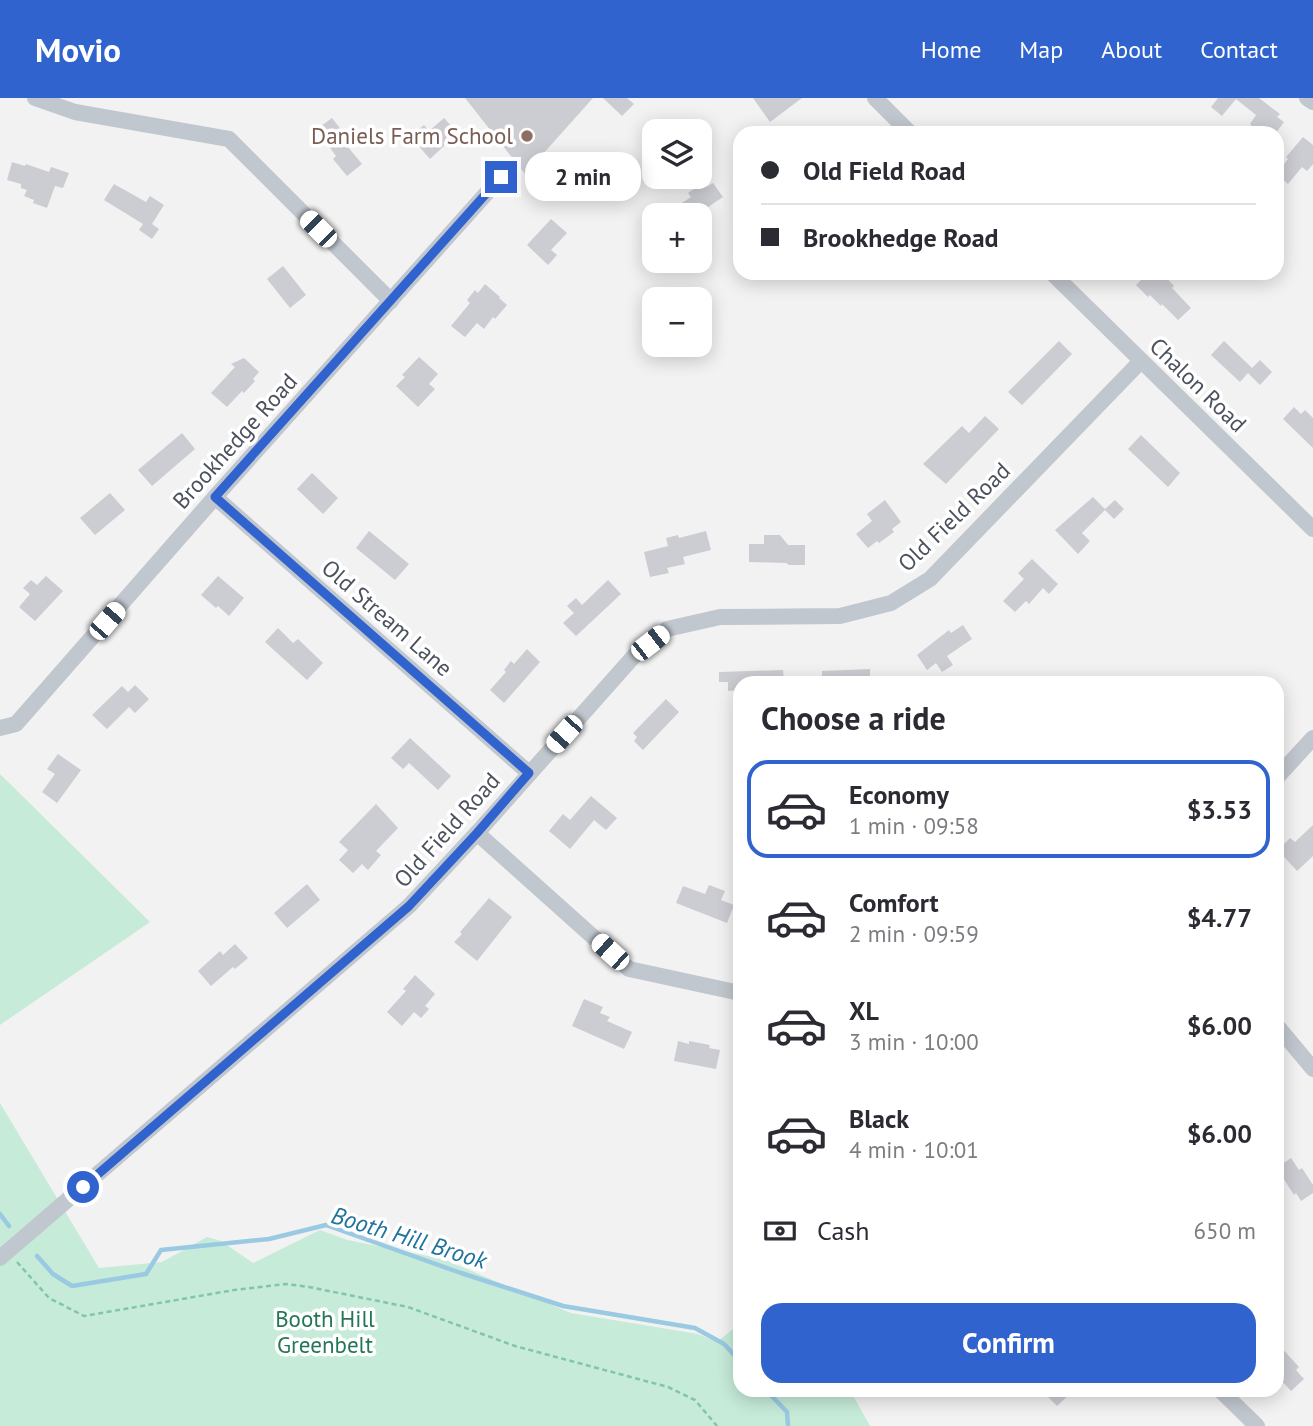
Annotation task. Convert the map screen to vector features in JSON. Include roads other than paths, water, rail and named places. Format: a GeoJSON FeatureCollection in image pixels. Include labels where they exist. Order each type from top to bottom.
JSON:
{"type":"FeatureCollection","features":[{"type":"Feature","properties":{"kind":"street"},"geometry":{"type":"LineString","coordinates":[[35,98],[75,112],[229,139],[391,301]]}},
{"type":"Feature","properties":{"kind":"street"},"geometry":{"type":"LineString","coordinates":[[875,98],[903,126]]}},
{"type":"Feature","properties":{"kind":"street"},"geometry":{"type":"LineString","coordinates":[[1307,98],[1313,103]]}},
{"type":"Feature","properties":{"kind":"street","name":"Brookhedge Road"},"geometry":{"type":"LineString","coordinates":[[0,728],[16,724],[501,177]]}},
{"type":"Feature","properties":{"kind":"street","name":"Chalon Road"},"geometry":{"type":"LineString","coordinates":[[1059,280],[1313,529]]}},
{"type":"Feature","properties":{"kind":"street","name":"Old Field Road"},"geometry":{"type":"LineString","coordinates":[[4,1255],[409,906],[634,656],[667,629],[720,617],[840,616],[891,603],[930,579],[1141,362]]}},
{"type":"Feature","properties":{"kind":"street","name":"Old Stream Lane"},"geometry":{"type":"LineString","coordinates":[[215,497],[529,773]]}},
{"type":"Feature","properties":{"kind":"street"},"geometry":{"type":"LineString","coordinates":[[1284,769],[1313,738]]}},
{"type":"Feature","properties":{"kind":"street"},"geometry":{"type":"LineString","coordinates":[[477,833],[629,969],[733,991]]}},
{"type":"Feature","properties":{"kind":"street"},"geometry":{"type":"LineString","coordinates":[[1284,1034],[1313,1069]]}},
{"type":"Feature","properties":{"kind":"street"},"geometry":{"type":"LineString","coordinates":[[1227,1397],[1257,1426]]}},
{"type":"Feature","properties":{"kind":"waterway","name":"Booth Hill Brook"},"geometry":{"type":"LineString","coordinates":[[0,1214],[9,1226]]}},
{"type":"Feature","properties":{"kind":"waterway","name":"Booth Hill Brook"},"geometry":{"type":"LineString","coordinates":[[37,1256],[53,1274],[72,1286],[146,1274],[161,1250],[269,1239],[326,1225],[563,1306],[695,1328],[724,1344],[733,1354]]}},
{"type":"Feature","properties":{"kind":"waterway","name":"Booth Hill Brook"},"geometry":{"type":"LineString","coordinates":[[773,1397],[787,1412],[788,1426]]}},
{"type":"Feature","properties":{"kind":"place","name":"Daniels Farm School"},"geometry":{"type":"Point","coordinates":[527,136]}},
{"type":"Feature","properties":{"kind":"park label","name":"Booth Hill Greenbelt"},"geometry":{"type":"Point","coordinates":[325,1332]}}]}
